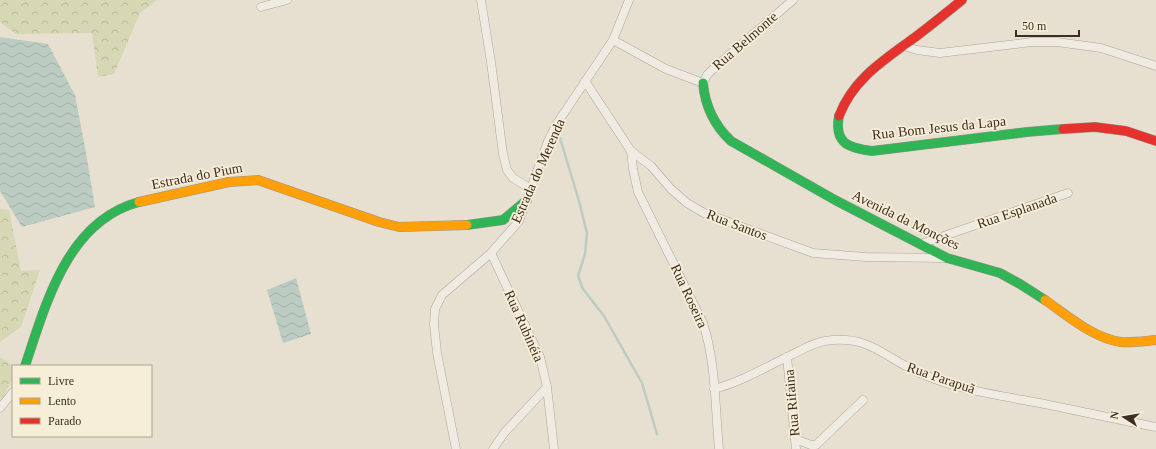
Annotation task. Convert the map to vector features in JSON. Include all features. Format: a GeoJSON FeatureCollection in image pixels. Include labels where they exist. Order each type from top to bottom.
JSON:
{"type":"FeatureCollection","features":[{"type":"Feature","properties":{"kind":"street"},"geometry":{"type":"LineString","coordinates":[[261,7],[287,0]]}},
{"type":"Feature","properties":{"kind":"street"},"geometry":{"type":"LineString","coordinates":[[481,0],[503,154],[507,170],[513,178],[531,189]]}},
{"type":"Feature","properties":{"kind":"street","name":"Estrada do Merenda"},"geometry":{"type":"LineString","coordinates":[[456,449],[437,353],[434,324],[436,309],[442,294],[491,253],[519,221],[546,147],[556,125],[613,40],[629,0]]}},
{"type":"Feature","properties":{"kind":"street","name":"Rua Belmonte"},"geometry":{"type":"LineString","coordinates":[[613,40],[666,69],[703,83],[707,75],[713,69],[793,0]]}},
{"type":"Feature","properties":{"kind":"street"},"geometry":{"type":"LineString","coordinates":[[904,46],[962,0]]}},
{"type":"Feature","properties":{"kind":"street"},"geometry":{"type":"LineString","coordinates":[[904,46],[929,53],[940,53],[1032,42],[1057,42],[1100,48],[1156,66]]}},
{"type":"Feature","properties":{"kind":"street","name":"Rua Bom Jesus da Lapa"},"geometry":{"type":"LineString","coordinates":[[904,46],[875,67],[857,84],[846,103],[839,117],[837,126],[838,134],[842,141],[848,146],[854,149],[872,151],[1027,132],[1095,127],[1126,131],[1156,141]]}},
{"type":"Feature","properties":{"kind":"street","name":"Rua Santos"},"geometry":{"type":"LineString","coordinates":[[585,81],[631,151],[651,166],[671,189],[687,203],[704,213],[813,253],[866,257],[947,258]]}},
{"type":"Feature","properties":{"kind":"street","name":"Avenida da Monções"},"geometry":{"type":"LineString","coordinates":[[703,83],[705,99],[716,125],[721,133],[731,141],[835,200],[947,258],[1000,273],[1020,284],[1091,331],[1108,339],[1123,342],[1156,340]]}},
{"type":"Feature","properties":{"kind":"street","name":"Rua Roseira"},"geometry":{"type":"LineString","coordinates":[[631,151],[638,192],[703,323],[708,338],[712,359],[719,449]]}},
{"type":"Feature","properties":{"kind":"street","name":"Estrada do Pium"},"geometry":{"type":"LineString","coordinates":[[25,365],[50,293],[82,238],[99,221],[111,212],[143,201],[230,181],[246,179],[258,180],[379,222],[399,227],[426,228],[480,224],[503,220],[527,200]]}},
{"type":"Feature","properties":{"kind":"street","name":"Rua Esplanada"},"geometry":{"type":"LineString","coordinates":[[921,244],[1068,193]]}},
{"type":"Feature","properties":{"kind":"street"},"geometry":{"type":"LineString","coordinates":[[503,220],[509,223],[512,229]]}},
{"type":"Feature","properties":{"kind":"street","name":"Rua Rubinéia"},"geometry":{"type":"LineString","coordinates":[[491,253],[540,357],[547,387],[554,449]]}},
{"type":"Feature","properties":{"kind":"street","name":"Rua Parapuã"},"geometry":{"type":"LineString","coordinates":[[714,389],[727,386],[746,378],[809,346],[824,341],[856,341],[875,347],[898,362],[921,374],[962,388],[1156,428]]}},
{"type":"Feature","properties":{"kind":"street","name":"Rua Rifaina"},"geometry":{"type":"LineString","coordinates":[[787,357],[796,449]]}},
{"type":"Feature","properties":{"kind":"street"},"geometry":{"type":"LineString","coordinates":[[493,449],[505,432],[547,387]]}},
{"type":"Feature","properties":{"kind":"street"},"geometry":{"type":"LineString","coordinates":[[0,408],[12,393]]}},
{"type":"Feature","properties":{"kind":"street"},"geometry":{"type":"LineString","coordinates":[[795,439],[811,445],[816,445],[863,400]]}},
{"type":"Feature","properties":{"kind":"green space"},"geometry":{"type":"Polygon","coordinates":[[[0,0],[157,0],[140,13],[114,74],[98,77],[92,33],[16,34],[0,22],[0,0]]]}},
{"type":"Feature","properties":{"kind":"green space"},"geometry":{"type":"Polygon","coordinates":[[[0,209],[9,210],[21,271],[40,270],[21,327],[0,342],[0,209]]]}},
{"type":"Feature","properties":{"kind":"green space"},"geometry":{"type":"Polygon","coordinates":[[[0,357],[12,365],[12,379],[3,398],[0,397],[0,357]]]}},
{"type":"Feature","properties":{"kind":"water"},"geometry":{"type":"Polygon","coordinates":[[[0,37],[48,44],[75,95],[95,207],[22,227],[0,191],[0,37]]]}},
{"type":"Feature","properties":{"kind":"water"},"geometry":{"type":"Polygon","coordinates":[[[296,278],[311,334],[283,343],[267,290],[296,278]]]}},
{"type":"Feature","properties":{"kind":"waterway"},"geometry":{"type":"LineString","coordinates":[[560,138],[587,233],[585,254],[578,276],[583,289],[604,316],[642,383],[657,434]]}},
{"type":"Feature","properties":{"kind":"traffic: fast"},"geometry":{"type":"LineString","coordinates":[[703,83],[706,100],[711,115],[731,141],[835,200],[947,258],[1000,273],[1045,300]]}},
{"type":"Feature","properties":{"kind":"traffic: fast"},"geometry":{"type":"LineString","coordinates":[[839,116],[838,125],[841,138],[850,146],[872,151],[1063,129]]}},
{"type":"Feature","properties":{"kind":"traffic: fast"},"geometry":{"type":"LineString","coordinates":[[467,225],[503,220],[527,200]]}},
{"type":"Feature","properties":{"kind":"traffic: fast"},"geometry":{"type":"LineString","coordinates":[[25,365],[51,292],[63,268],[77,246],[94,227],[114,212],[139,202]]}},
{"type":"Feature","properties":{"kind":"traffic: slow"},"geometry":{"type":"LineString","coordinates":[[139,202],[229,182],[258,180],[379,222],[399,227],[467,225]]}},
{"type":"Feature","properties":{"kind":"traffic: slow"},"geometry":{"type":"LineString","coordinates":[[1045,300],[1081,326],[1111,340],[1121,342],[1156,340]]}},
{"type":"Feature","properties":{"kind":"traffic: jam"},"geometry":{"type":"LineString","coordinates":[[839,116],[852,91],[870,71],[962,0]]}},
{"type":"Feature","properties":{"kind":"traffic: jam"},"geometry":{"type":"LineString","coordinates":[[1063,129],[1095,127],[1126,131],[1156,141]]}}]}
